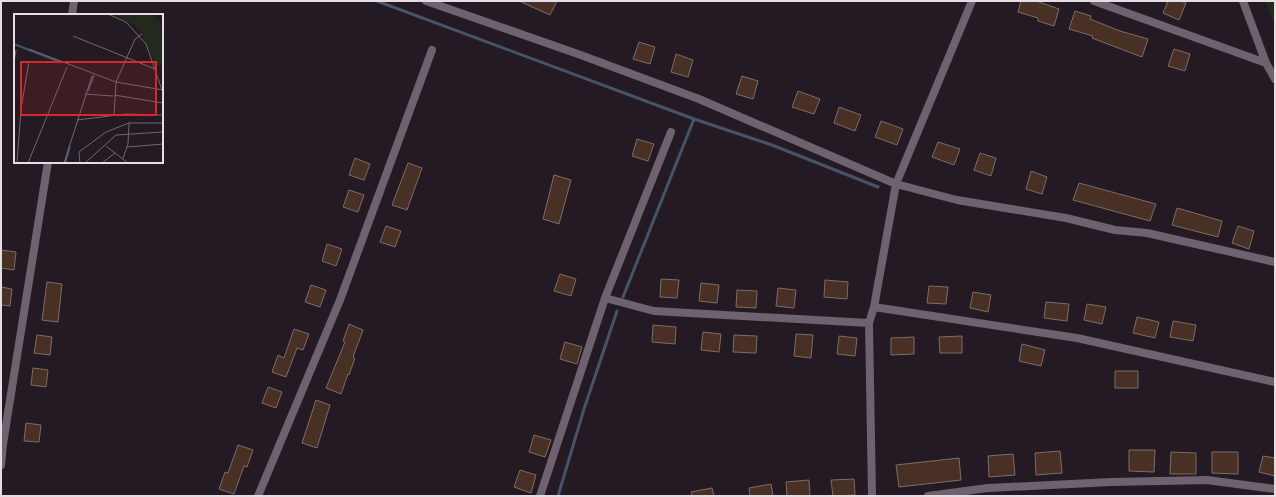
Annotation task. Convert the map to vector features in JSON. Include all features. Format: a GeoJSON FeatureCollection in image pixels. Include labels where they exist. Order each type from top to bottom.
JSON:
{"type":"FeatureCollection","features":[{"type":"Feature","properties":{"kind":"street"},"geometry":{"type":"LineString","coordinates":[[72,14],[74,1]]}},
{"type":"Feature","properties":{"kind":"street"},"geometry":{"type":"LineString","coordinates":[[426,1],[578,54],[699,99],[896,184],[957,200],[1066,218],[1115,230],[1147,233],[1275,262]]}},
{"type":"Feature","properties":{"kind":"street"},"geometry":{"type":"LineString","coordinates":[[872,496],[869,323],[874,307],[896,184],[972,1]]}},
{"type":"Feature","properties":{"kind":"street"},"geometry":{"type":"LineString","coordinates":[[1094,1],[1266,63]]}},
{"type":"Feature","properties":{"kind":"street"},"geometry":{"type":"LineString","coordinates":[[1243,1],[1266,63],[1275,79]]}},
{"type":"Feature","properties":{"kind":"street"},"geometry":{"type":"LineString","coordinates":[[258,496],[340,300],[432,50]]}},
{"type":"Feature","properties":{"kind":"street"},"geometry":{"type":"LineString","coordinates":[[540,496],[605,298],[671,132]]}},
{"type":"Feature","properties":{"kind":"street"},"geometry":{"type":"LineString","coordinates":[[1,465],[4,436],[48,163]]}},
{"type":"Feature","properties":{"kind":"street"},"geometry":{"type":"LineString","coordinates":[[605,298],[654,311],[869,323]]}},
{"type":"Feature","properties":{"kind":"street"},"geometry":{"type":"LineString","coordinates":[[874,307],[1078,338],[1275,382]]}},
{"type":"Feature","properties":{"kind":"street"},"geometry":{"type":"LineString","coordinates":[[928,496],[988,488],[1140,481],[1207,480],[1275,489]]}},
{"type":"Feature","properties":{"kind":"green space"},"geometry":{"type":"Polygon","coordinates":[[[1265,1],[1275,1],[1275,26],[1265,1]]]}},
{"type":"Feature","properties":{"kind":"building"},"geometry":{"type":"Polygon","coordinates":[[[519,1],[557,1],[550,15],[519,1]]]}},
{"type":"Feature","properties":{"kind":"building"},"geometry":{"type":"Polygon","coordinates":[[[1021,1],[1039,1],[1059,9],[1054,26],[1038,21],[1038,18],[1018,12],[1021,1]]]}},
{"type":"Feature","properties":{"kind":"building"},"geometry":{"type":"Polygon","coordinates":[[[1168,1],[1181,1],[1186,3],[1179,20],[1163,13],[1168,1]]]}},
{"type":"Feature","properties":{"kind":"building"},"geometry":{"type":"Polygon","coordinates":[[[1075,11],[1091,16],[1090,19],[1120,31],[1148,39],[1142,57],[1092,38],[1093,36],[1069,29],[1075,11]]]}},
{"type":"Feature","properties":{"kind":"building"},"geometry":{"type":"Polygon","coordinates":[[[639,42],[655,47],[650,64],[633,59],[639,42]]]}},
{"type":"Feature","properties":{"kind":"building"},"geometry":{"type":"Polygon","coordinates":[[[1174,49],[1190,54],[1185,71],[1168,66],[1174,49]]]}},
{"type":"Feature","properties":{"kind":"building"},"geometry":{"type":"Polygon","coordinates":[[[676,54],[693,60],[688,77],[671,72],[676,54]]]}},
{"type":"Feature","properties":{"kind":"building"},"geometry":{"type":"Polygon","coordinates":[[[742,76],[758,81],[753,99],[736,94],[742,76]]]}},
{"type":"Feature","properties":{"kind":"building"},"geometry":{"type":"Polygon","coordinates":[[[798,91],[820,99],[814,114],[792,107],[798,91]]]}},
{"type":"Feature","properties":{"kind":"building"},"geometry":{"type":"Polygon","coordinates":[[[839,107],[861,115],[855,131],[834,123],[839,107]]]}},
{"type":"Feature","properties":{"kind":"building"},"geometry":{"type":"Polygon","coordinates":[[[881,121],[903,129],[897,145],[875,137],[881,121]]]}},
{"type":"Feature","properties":{"kind":"building"},"geometry":{"type":"Polygon","coordinates":[[[637,139],[654,144],[648,161],[632,156],[637,139]]]}},
{"type":"Feature","properties":{"kind":"building"},"geometry":{"type":"Polygon","coordinates":[[[938,142],[960,149],[954,165],[932,157],[938,142]]]}},
{"type":"Feature","properties":{"kind":"building"},"geometry":{"type":"Polygon","coordinates":[[[980,153],[996,158],[991,176],[974,170],[980,153]]]}},
{"type":"Feature","properties":{"kind":"building"},"geometry":{"type":"Polygon","coordinates":[[[355,158],[370,164],[364,180],[349,175],[355,158]]]}},
{"type":"Feature","properties":{"kind":"building"},"geometry":{"type":"Polygon","coordinates":[[[408,163],[422,168],[407,210],[392,205],[408,163]]]}},
{"type":"Feature","properties":{"kind":"building"},"geometry":{"type":"Polygon","coordinates":[[[1031,171],[1047,177],[1042,194],[1026,189],[1031,171]]]}},
{"type":"Feature","properties":{"kind":"building"},"geometry":{"type":"Polygon","coordinates":[[[554,175],[571,180],[559,224],[543,219],[554,175]]]}},
{"type":"Feature","properties":{"kind":"building"},"geometry":{"type":"Polygon","coordinates":[[[1079,183],[1156,204],[1150,221],[1073,200],[1079,183]]]}},
{"type":"Feature","properties":{"kind":"building"},"geometry":{"type":"Polygon","coordinates":[[[349,190],[364,195],[358,212],[343,207],[349,190]]]}},
{"type":"Feature","properties":{"kind":"building"},"geometry":{"type":"Polygon","coordinates":[[[1177,208],[1222,221],[1218,237],[1172,225],[1177,208]]]}},
{"type":"Feature","properties":{"kind":"building"},"geometry":{"type":"Polygon","coordinates":[[[386,226],[401,231],[395,247],[380,242],[386,226]]]}},
{"type":"Feature","properties":{"kind":"building"},"geometry":{"type":"Polygon","coordinates":[[[1238,226],[1254,231],[1249,249],[1232,243],[1238,226]]]}},
{"type":"Feature","properties":{"kind":"building"},"geometry":{"type":"Polygon","coordinates":[[[327,244],[342,249],[336,266],[322,261],[327,244]]]}},
{"type":"Feature","properties":{"kind":"building"},"geometry":{"type":"Polygon","coordinates":[[[1,250],[16,252],[14,270],[1,268],[1,250]]]}},
{"type":"Feature","properties":{"kind":"building"},"geometry":{"type":"Polygon","coordinates":[[[560,274],[576,279],[571,296],[554,291],[560,274]]]}},
{"type":"Feature","properties":{"kind":"building"},"geometry":{"type":"Polygon","coordinates":[[[661,279],[679,280],[677,298],[660,297],[661,279]]]}},
{"type":"Feature","properties":{"kind":"building"},"geometry":{"type":"Polygon","coordinates":[[[825,280],[848,282],[847,299],[824,297],[825,280]]]}},
{"type":"Feature","properties":{"kind":"building"},"geometry":{"type":"Polygon","coordinates":[[[47,282],[62,284],[58,322],[42,320],[47,282]]]}},
{"type":"Feature","properties":{"kind":"building"},"geometry":{"type":"Polygon","coordinates":[[[701,283],[719,285],[717,303],[699,301],[701,283]]]}},
{"type":"Feature","properties":{"kind":"building"},"geometry":{"type":"Polygon","coordinates":[[[311,285],[326,290],[320,307],[305,302],[311,285]]]}},
{"type":"Feature","properties":{"kind":"building"},"geometry":{"type":"Polygon","coordinates":[[[929,286],[948,287],[946,304],[927,303],[929,286]]]}},
{"type":"Feature","properties":{"kind":"building"},"geometry":{"type":"Polygon","coordinates":[[[1,287],[12,289],[10,306],[1,305],[1,287]]]}},
{"type":"Feature","properties":{"kind":"building"},"geometry":{"type":"Polygon","coordinates":[[[778,288],[796,290],[794,308],[776,306],[778,288]]]}},
{"type":"Feature","properties":{"kind":"building"},"geometry":{"type":"Polygon","coordinates":[[[737,290],[757,291],[756,308],[736,307],[737,290]]]}},
{"type":"Feature","properties":{"kind":"building"},"geometry":{"type":"Polygon","coordinates":[[[973,292],[991,295],[988,312],[970,308],[973,292]]]}},
{"type":"Feature","properties":{"kind":"building"},"geometry":{"type":"Polygon","coordinates":[[[1046,302],[1069,304],[1067,321],[1044,318],[1046,302]]]}},
{"type":"Feature","properties":{"kind":"building"},"geometry":{"type":"Polygon","coordinates":[[[1087,304],[1106,307],[1102,324],[1084,320],[1087,304]]]}},
{"type":"Feature","properties":{"kind":"building"},"geometry":{"type":"Polygon","coordinates":[[[1137,317],[1159,322],[1155,338],[1133,333],[1137,317]]]}},
{"type":"Feature","properties":{"kind":"building"},"geometry":{"type":"Polygon","coordinates":[[[1173,321],[1196,325],[1193,341],[1170,337],[1173,321]]]}},
{"type":"Feature","properties":{"kind":"building"},"geometry":{"type":"Polygon","coordinates":[[[349,324],[363,330],[353,357],[355,358],[341,394],[326,388],[345,342],[343,341],[349,324]]]}},
{"type":"Feature","properties":{"kind":"building"},"geometry":{"type":"Polygon","coordinates":[[[653,325],[676,327],[675,344],[652,342],[653,325]]]}},
{"type":"Feature","properties":{"kind":"building"},"geometry":{"type":"Polygon","coordinates":[[[294,329],[309,334],[303,350],[297,348],[286,377],[272,372],[278,355],[284,358],[294,329]]]}},
{"type":"Feature","properties":{"kind":"building"},"geometry":{"type":"Polygon","coordinates":[[[703,332],[721,334],[719,352],[701,350],[703,332]]]}},
{"type":"Feature","properties":{"kind":"building"},"geometry":{"type":"Polygon","coordinates":[[[796,334],[813,335],[811,358],[794,356],[796,334]]]}},
{"type":"Feature","properties":{"kind":"building"},"geometry":{"type":"Polygon","coordinates":[[[37,335],[52,337],[50,355],[34,353],[37,335]]]}},
{"type":"Feature","properties":{"kind":"building"},"geometry":{"type":"Polygon","coordinates":[[[734,335],[757,336],[756,353],[733,352],[734,335]]]}},
{"type":"Feature","properties":{"kind":"building"},"geometry":{"type":"Polygon","coordinates":[[[839,336],[857,338],[855,356],[837,354],[839,336]]]}},
{"type":"Feature","properties":{"kind":"building"},"geometry":{"type":"Polygon","coordinates":[[[962,336],[962,353],[940,353],[939,337],[962,336]]]}},
{"type":"Feature","properties":{"kind":"building"},"geometry":{"type":"Polygon","coordinates":[[[914,337],[914,354],[891,355],[891,338],[914,337]]]}},
{"type":"Feature","properties":{"kind":"building"},"geometry":{"type":"Polygon","coordinates":[[[565,342],[582,347],[577,364],[560,359],[565,342]]]}},
{"type":"Feature","properties":{"kind":"building"},"geometry":{"type":"Polygon","coordinates":[[[1022,344],[1045,350],[1041,366],[1019,361],[1022,344]]]}},
{"type":"Feature","properties":{"kind":"building"},"geometry":{"type":"Polygon","coordinates":[[[33,368],[48,370],[46,387],[31,385],[33,368]]]}},
{"type":"Feature","properties":{"kind":"building"},"geometry":{"type":"Polygon","coordinates":[[[1115,371],[1138,371],[1138,388],[1115,388],[1115,371]]]}},
{"type":"Feature","properties":{"kind":"building"},"geometry":{"type":"Polygon","coordinates":[[[268,387],[282,392],[276,408],[262,403],[268,387]]]}},
{"type":"Feature","properties":{"kind":"building"},"geometry":{"type":"Polygon","coordinates":[[[316,400],[330,405],[317,448],[302,443],[316,400]]]}},
{"type":"Feature","properties":{"kind":"building"},"geometry":{"type":"Polygon","coordinates":[[[26,423],[41,425],[39,442],[24,441],[26,423]]]}},
{"type":"Feature","properties":{"kind":"building"},"geometry":{"type":"Polygon","coordinates":[[[534,435],[551,440],[545,457],[529,452],[534,435]]]}},
{"type":"Feature","properties":{"kind":"building"},"geometry":{"type":"Polygon","coordinates":[[[238,445],[253,450],[247,467],[244,466],[234,494],[219,489],[225,472],[228,473],[238,445]]]}},
{"type":"Feature","properties":{"kind":"building"},"geometry":{"type":"Polygon","coordinates":[[[1129,450],[1155,450],[1154,472],[1129,471],[1129,450]]]}},
{"type":"Feature","properties":{"kind":"building"},"geometry":{"type":"Polygon","coordinates":[[[1060,451],[1062,473],[1036,475],[1035,453],[1060,451]]]}},
{"type":"Feature","properties":{"kind":"building"},"geometry":{"type":"Polygon","coordinates":[[[1171,452],[1196,453],[1196,474],[1170,474],[1171,452]]]}},
{"type":"Feature","properties":{"kind":"building"},"geometry":{"type":"Polygon","coordinates":[[[1212,452],[1238,452],[1238,474],[1212,473],[1212,452]]]}},
{"type":"Feature","properties":{"kind":"building"},"geometry":{"type":"Polygon","coordinates":[[[1013,454],[1015,475],[989,477],[988,456],[1013,454]]]}},
{"type":"Feature","properties":{"kind":"building"},"geometry":{"type":"Polygon","coordinates":[[[1263,456],[1275,458],[1275,476],[1259,472],[1263,456]]]}},
{"type":"Feature","properties":{"kind":"building"},"geometry":{"type":"Polygon","coordinates":[[[959,458],[961,480],[899,487],[896,465],[959,458]]]}},
{"type":"Feature","properties":{"kind":"building"},"geometry":{"type":"Polygon","coordinates":[[[520,470],[536,475],[531,493],[514,487],[520,470]]]}},
{"type":"Feature","properties":{"kind":"building"},"geometry":{"type":"Polygon","coordinates":[[[854,479],[855,495],[833,496],[831,480],[854,479]]]}},
{"type":"Feature","properties":{"kind":"building"},"geometry":{"type":"Polygon","coordinates":[[[809,480],[810,496],[787,496],[786,482],[809,480]]]}},
{"type":"Feature","properties":{"kind":"building"},"geometry":{"type":"Polygon","coordinates":[[[771,484],[773,496],[750,496],[749,488],[771,484]]]}},
{"type":"Feature","properties":{"kind":"building"},"geometry":{"type":"Polygon","coordinates":[[[712,488],[714,496],[692,496],[691,492],[712,488]]]}},
{"type":"Feature","properties":{"kind":"waterway"},"geometry":{"type":"LineString","coordinates":[[377,1],[694,119],[772,145],[878,187]]}},
{"type":"Feature","properties":{"kind":"waterway"},"geometry":{"type":"LineString","coordinates":[[623,297],[694,119]]}},
{"type":"Feature","properties":{"kind":"waterway"},"geometry":{"type":"LineString","coordinates":[[558,496],[584,409],[617,311]]}}]}
